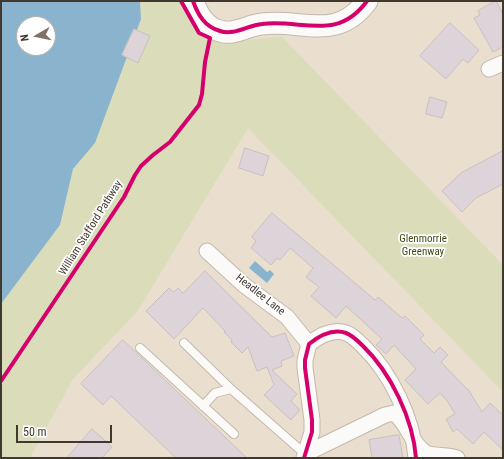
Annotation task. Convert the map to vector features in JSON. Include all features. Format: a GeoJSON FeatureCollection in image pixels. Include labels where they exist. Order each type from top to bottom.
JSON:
{"type":"FeatureCollection","features":[{"type":"Feature","properties":{"kind":"street"},"geometry":{"type":"LineString","coordinates":[[196,8],[207,25],[213,29],[225,33],[267,24],[312,26],[336,25],[357,13],[367,1]]}},
{"type":"Feature","properties":{"kind":"street"},"geometry":{"type":"LineString","coordinates":[[489,69],[503,63]]}},
{"type":"Feature","properties":{"kind":"street","name":"Headlee Lane"},"geometry":{"type":"LineString","coordinates":[[207,250],[244,285],[287,317],[309,344]]}},
{"type":"Feature","properties":{"kind":"street"},"geometry":{"type":"LineString","coordinates":[[304,456],[312,432],[312,420],[304,360],[309,344],[324,334],[336,332],[346,333],[356,339],[374,356],[385,373],[403,408],[413,438],[416,458]]}},
{"type":"Feature","properties":{"kind":"street"},"geometry":{"type":"LineString","coordinates":[[304,456],[389,414],[394,414],[399,417],[419,446],[428,454],[449,455],[457,458]]}},
{"type":"Feature","properties":{"kind":"lane"},"geometry":{"type":"LineString","coordinates":[[184,343],[231,389],[304,456]]}},
{"type":"Feature","properties":{"kind":"lane"},"geometry":{"type":"LineString","coordinates":[[140,348],[234,434]]}},
{"type":"Feature","properties":{"kind":"lane"},"geometry":{"type":"LineString","coordinates":[[203,406],[215,393],[231,389]]}},
{"type":"Feature","properties":{"kind":"green space","name":"Glenmorrie Greenway"},"geometry":{"type":"Polygon","coordinates":[[[140,1],[186,1],[228,41],[282,37],[503,265],[503,392],[248,128],[137,312],[73,379],[30,458],[1,458],[1,304],[60,225],[73,169],[95,143],[141,19],[140,1]]]}},
{"type":"Feature","properties":{"kind":"water"},"geometry":{"type":"Polygon","coordinates":[[[1,1],[140,1],[141,19],[95,143],[73,169],[60,225],[1,304],[1,1]]]}},
{"type":"Feature","properties":{"kind":"water"},"geometry":{"type":"Polygon","coordinates":[[[255,261],[267,272],[270,270],[274,274],[267,283],[249,268],[255,261]]]}},
{"type":"Feature","properties":{"kind":"building"},"geometry":{"type":"Polygon","coordinates":[[[496,1],[503,14],[503,47],[493,52],[474,18],[480,15],[478,11],[496,1]]]}},
{"type":"Feature","properties":{"kind":"building"},"geometry":{"type":"Polygon","coordinates":[[[450,23],[479,50],[468,63],[463,59],[446,79],[420,56],[450,23]]]}},
{"type":"Feature","properties":{"kind":"building"},"geometry":{"type":"Polygon","coordinates":[[[134,29],[150,36],[138,63],[122,55],[134,29]]]}},
{"type":"Feature","properties":{"kind":"building"},"geometry":{"type":"Polygon","coordinates":[[[430,97],[447,102],[442,118],[426,114],[430,97]]]}},
{"type":"Feature","properties":{"kind":"building"},"geometry":{"type":"Polygon","coordinates":[[[245,148],[269,156],[263,176],[239,168],[245,148]]]}},
{"type":"Feature","properties":{"kind":"building"},"geometry":{"type":"Polygon","coordinates":[[[503,151],[503,184],[476,198],[462,212],[442,191],[461,173],[503,151]]]}},
{"type":"Feature","properties":{"kind":"building"},"geometry":{"type":"Polygon","coordinates":[[[272,213],[375,300],[378,297],[402,318],[405,316],[424,335],[420,339],[434,353],[440,347],[448,355],[441,362],[468,389],[482,412],[490,403],[503,415],[503,450],[484,432],[473,444],[457,429],[453,432],[446,419],[455,414],[448,402],[440,393],[428,404],[405,380],[416,369],[394,345],[386,354],[376,345],[382,339],[346,306],[336,318],[311,296],[319,287],[306,277],[313,268],[290,248],[280,260],[277,258],[271,265],[251,248],[256,241],[252,237],[272,213]]]}},
{"type":"Feature","properties":{"kind":"building"},"geometry":{"type":"Polygon","coordinates":[[[205,271],[272,337],[285,333],[294,356],[281,361],[282,366],[272,370],[297,394],[291,401],[300,410],[291,420],[264,395],[274,385],[267,367],[257,371],[248,347],[242,353],[231,342],[232,340],[224,332],[225,331],[203,308],[174,339],[146,311],[169,288],[174,292],[178,288],[183,293],[205,271]]]}},
{"type":"Feature","properties":{"kind":"building"},"geometry":{"type":"Polygon","coordinates":[[[123,340],[247,458],[176,458],[111,396],[103,405],[81,384],[123,340]]]}},
{"type":"Feature","properties":{"kind":"building"},"geometry":{"type":"Polygon","coordinates":[[[92,429],[112,447],[102,458],[67,458],[92,429]]]}},
{"type":"Feature","properties":{"kind":"building"},"geometry":{"type":"Polygon","coordinates":[[[399,435],[403,458],[372,458],[369,440],[399,435]]]}},
{"type":"Feature","properties":{"kind":"cycle path","name":"William Stafford Pathway"},"geometry":{"type":"LineString","coordinates":[[1,381],[124,197],[141,166],[170,142],[199,105],[210,38],[199,33],[181,1]]}},
{"type":"Feature","properties":{"kind":"cycle path"},"geometry":{"type":"LineString","coordinates":[[193,1],[200,16],[210,27],[225,32],[236,31],[262,24],[277,23],[319,26],[331,25],[344,21],[356,14],[367,1]]}},
{"type":"Feature","properties":{"kind":"cycle path"},"geometry":{"type":"LineString","coordinates":[[304,458],[312,432],[312,420],[305,368],[305,360],[309,344],[321,336],[336,331],[346,333],[355,338],[383,369],[399,398],[405,413],[414,443],[416,458]]}}]}
